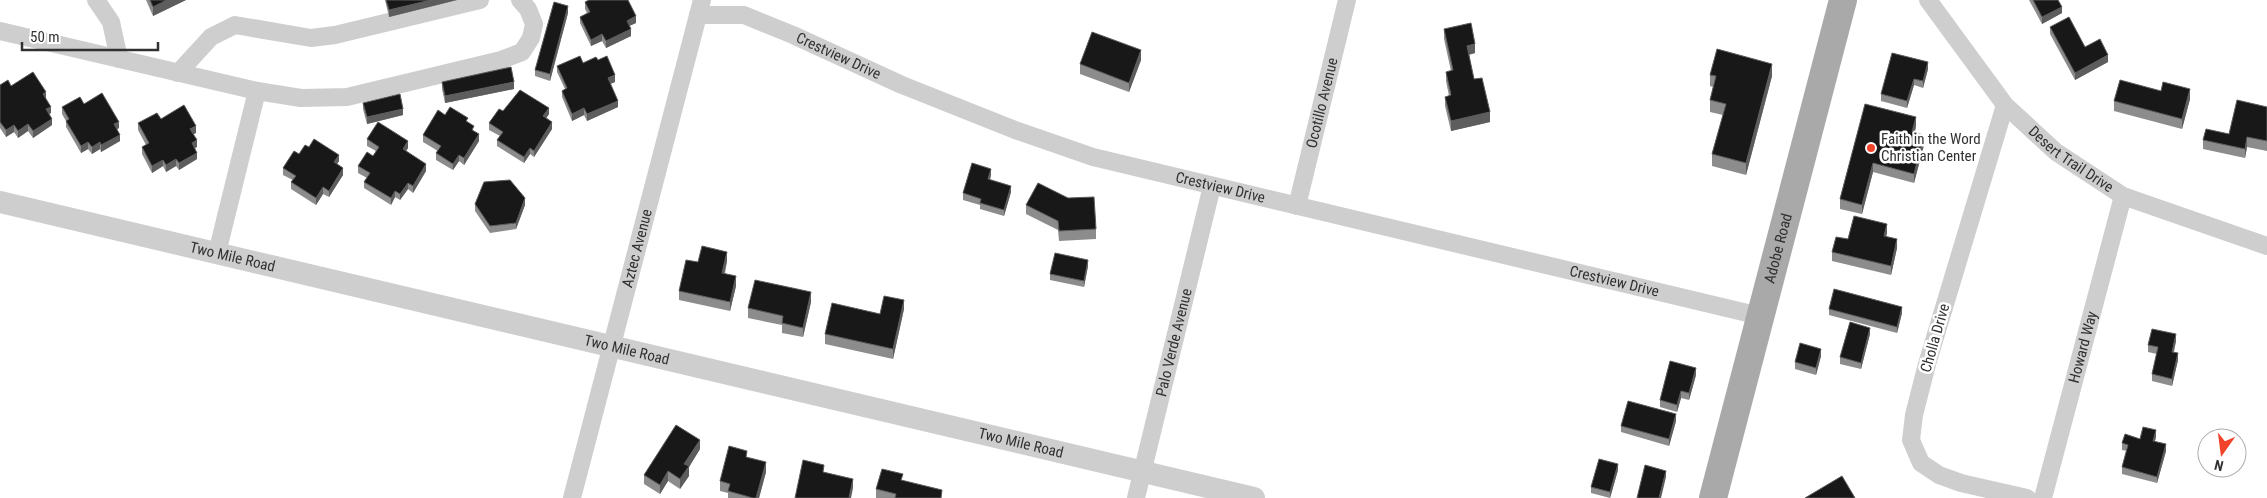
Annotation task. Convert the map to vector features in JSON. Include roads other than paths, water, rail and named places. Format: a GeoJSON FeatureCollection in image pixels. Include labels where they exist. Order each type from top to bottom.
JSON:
{"type":"FeatureCollection","features":[{"type":"Feature","properties":{"kind":"main road","name":"Adobe Road"},"geometry":{"type":"LineString","coordinates":[[1713,498],[1844,0]]}},
{"type":"Feature","properties":{"kind":"street"},"geometry":{"type":"LineString","coordinates":[[96,0],[111,22],[119,59]]}},
{"type":"Feature","properties":{"kind":"street"},"geometry":{"type":"LineString","coordinates":[[178,73],[212,37],[235,25],[311,38],[335,35],[480,0]]}},
{"type":"Feature","properties":{"kind":"street"},"geometry":{"type":"LineString","coordinates":[[0,31],[257,91],[302,98],[346,97],[501,60],[522,52],[532,38],[534,24],[528,9],[520,0]]}},
{"type":"Feature","properties":{"kind":"street","name":"Ocotillo Avenue"},"geometry":{"type":"LineString","coordinates":[[1297,206],[1347,0]]}},
{"type":"Feature","properties":{"kind":"street","name":"Desert Trail Drive"},"geometry":{"type":"LineString","coordinates":[[1928,0],[2005,105],[2056,152],[2123,196],[2267,246]]}},
{"type":"Feature","properties":{"kind":"street","name":"Crestview Drive"},"geometry":{"type":"LineString","coordinates":[[700,8],[744,15],[793,35],[902,85],[1015,130],[1092,157],[1760,316]]}},
{"type":"Feature","properties":{"kind":"street","name":"Aztec Avenue"},"geometry":{"type":"LineString","coordinates":[[572,498],[700,8]]}},
{"type":"Feature","properties":{"kind":"street"},"geometry":{"type":"LineString","coordinates":[[217,253],[257,91]]}},
{"type":"Feature","properties":{"kind":"street","name":"Cholla Drive"},"geometry":{"type":"LineString","coordinates":[[2005,105],[1927,364],[1914,415],[1911,440],[1921,463],[1939,475],[1961,483],[2027,498]]}},
{"type":"Feature","properties":{"kind":"street","name":"Palo Verde Avenue"},"geometry":{"type":"LineString","coordinates":[[1136,498],[1212,186]]}},
{"type":"Feature","properties":{"kind":"street","name":"Howard Way"},"geometry":{"type":"LineString","coordinates":[[2043,498],[2123,196]]}},
{"type":"Feature","properties":{"kind":"street","name":"Two Mile Road"},"geometry":{"type":"LineString","coordinates":[[0,202],[1254,498]]}},
{"type":"Feature","properties":{"kind":"place","name":"Faith in the Word Christian Center"},"geometry":{"type":"Point","coordinates":[1871,148]}}]}
